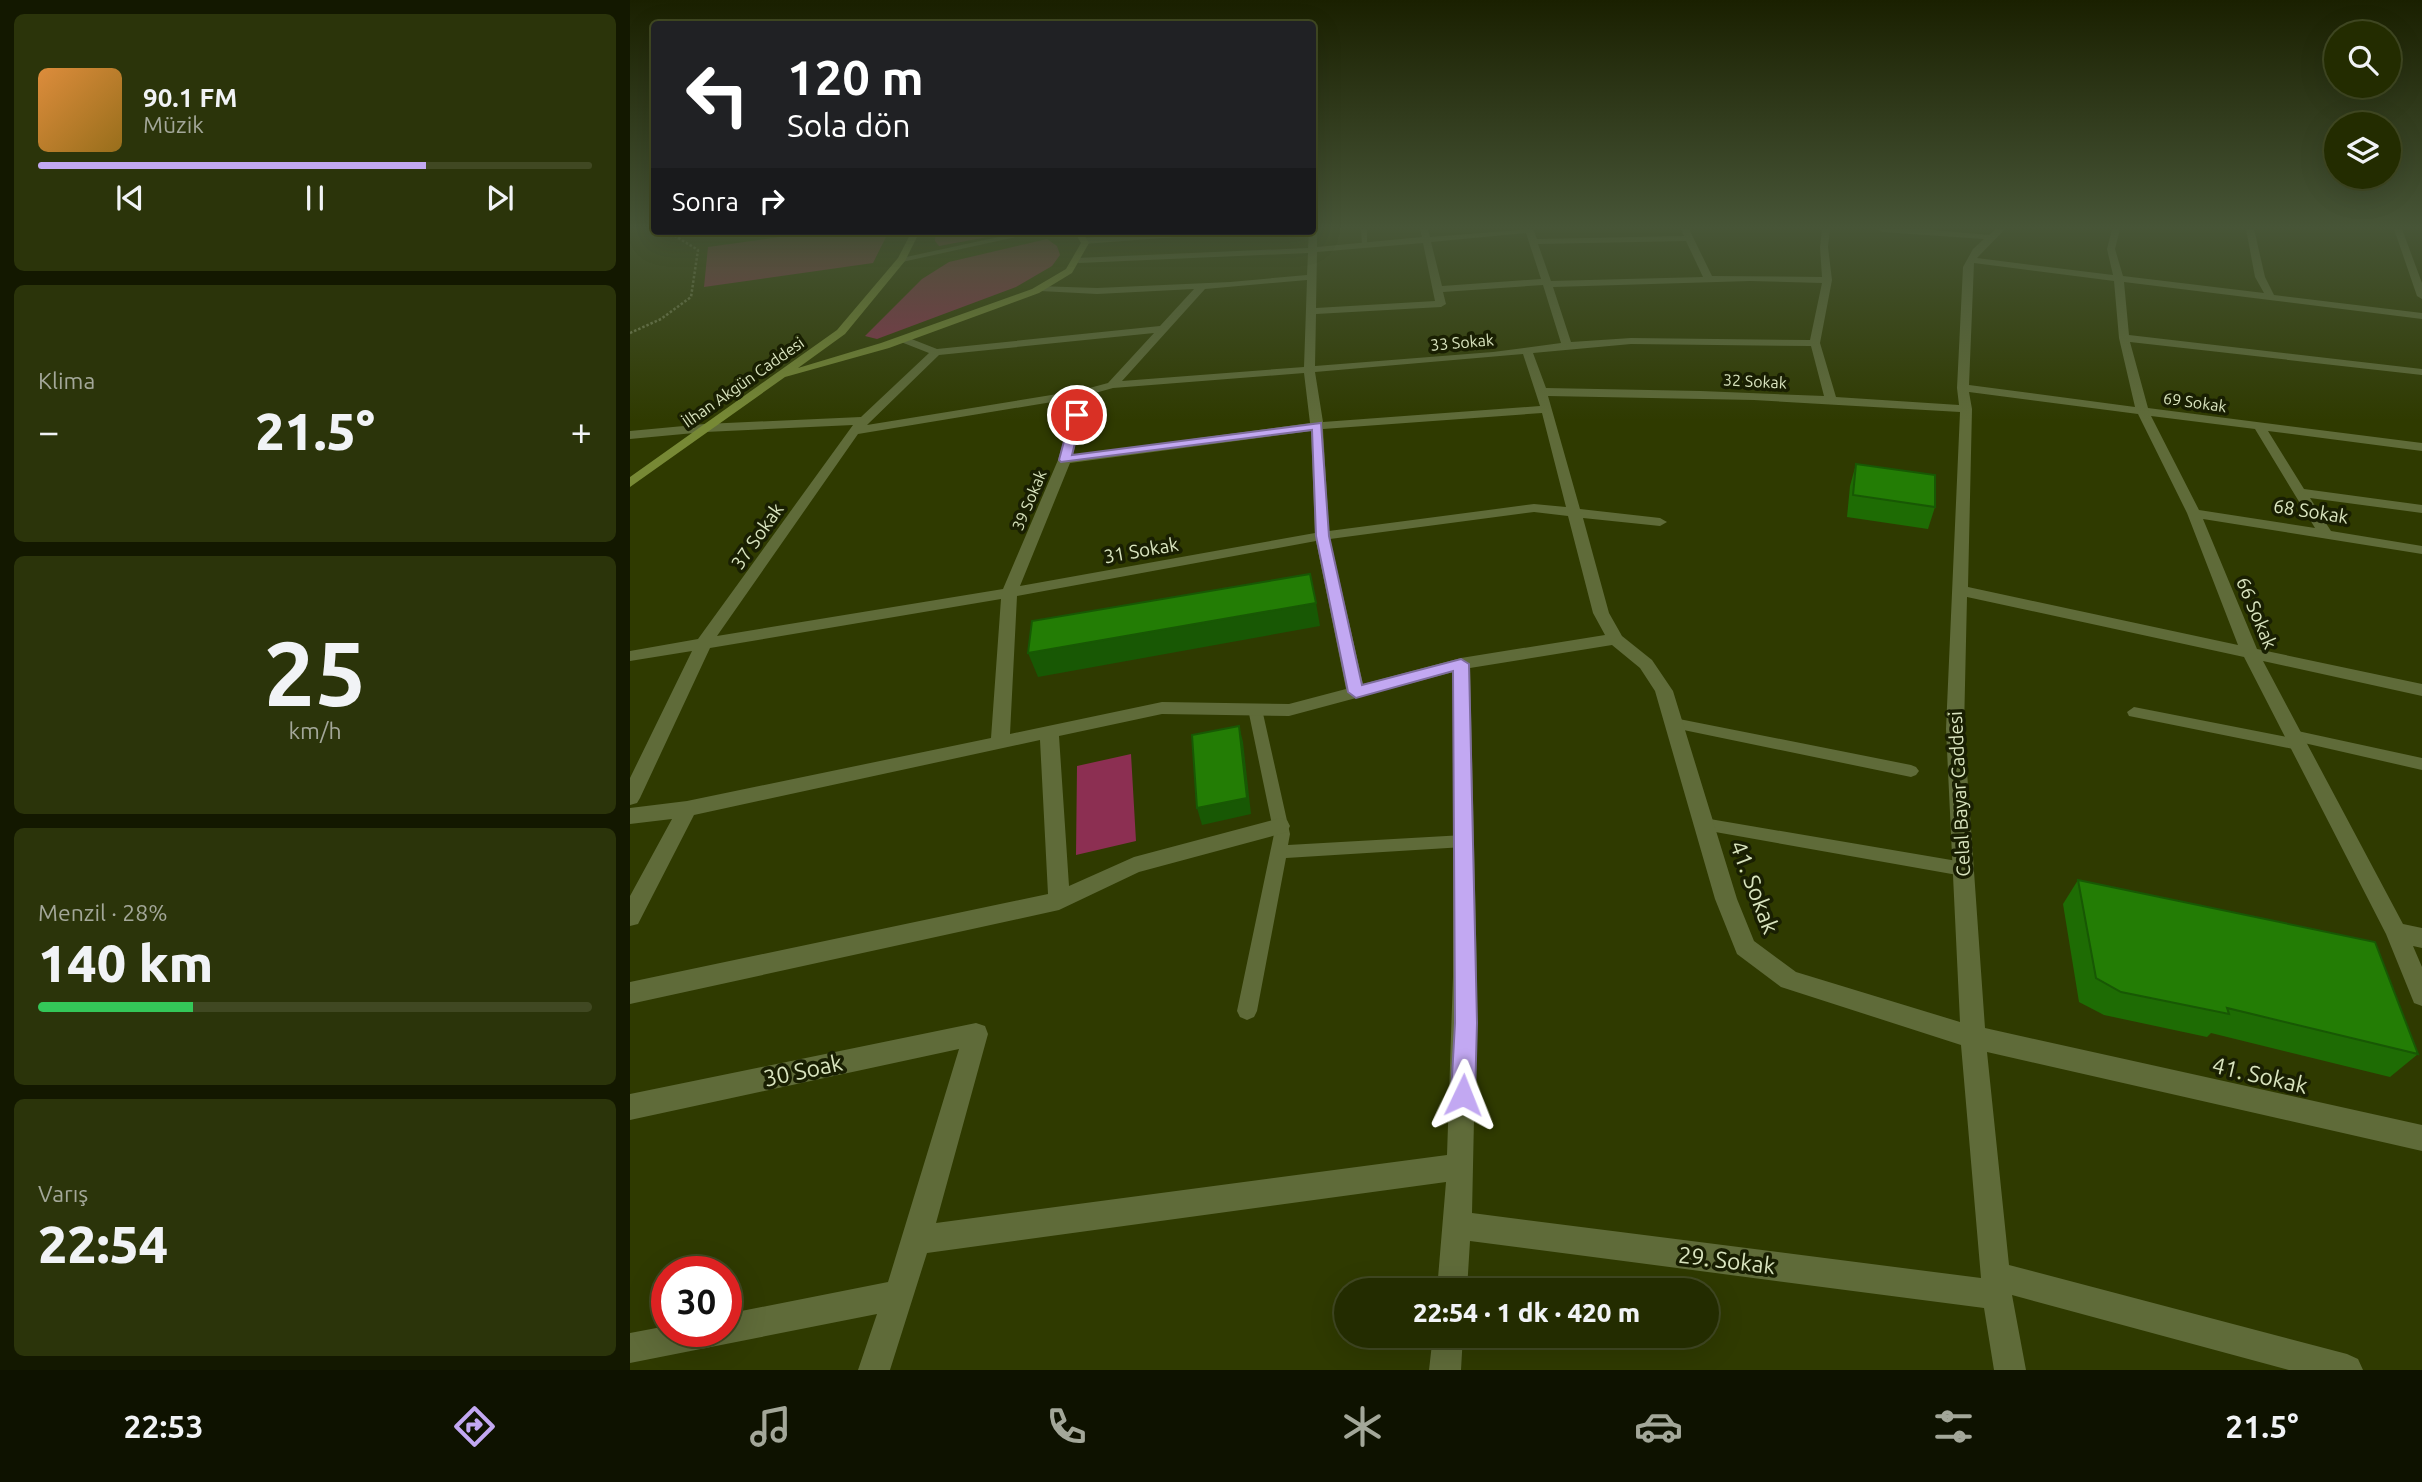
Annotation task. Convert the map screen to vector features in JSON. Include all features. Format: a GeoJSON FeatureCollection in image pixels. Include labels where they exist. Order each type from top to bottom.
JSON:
{"type":"FeatureCollection","features":[{"type":"Feature","properties":{"kind":"main road","name":"İlhan Akgün Caddesi"},"geometry":{"type":"LineString","coordinates":[[630,483],[841,332],[874,293]]}},
{"type":"Feature","properties":{"kind":"main road"},"geometry":{"type":"LineString","coordinates":[[777,376],[840,361],[905,340],[1027,293]]}},
{"type":"Feature","properties":{"kind":"street"},"geometry":{"type":"LineString","coordinates":[[630,435],[705,428],[859,426],[1083,393],[1112,386],[1197,293]]}},
{"type":"Feature","properties":{"kind":"street"},"geometry":{"type":"LineString","coordinates":[[1312,293],[1309,370],[1317,426],[1322,536],[1356,692]]}},
{"type":"Feature","properties":{"kind":"street"},"geometry":{"type":"LineString","coordinates":[[1311,311],[1441,304],[1439,293]]}},
{"type":"Feature","properties":{"kind":"street"},"geometry":{"type":"LineString","coordinates":[[1550,293],[1567,345]]}},
{"type":"Feature","properties":{"kind":"street"},"geometry":{"type":"LineString","coordinates":[[1825,293],[1815,343],[1831,399]]}},
{"type":"Feature","properties":{"kind":"street","name":"Celal Bayar Caddesi"},"geometry":{"type":"LineString","coordinates":[[1967,293],[1963,388],[1966,410],[1955,729],[1973,1037],[1996,1286],[2010,1370]]}},
{"type":"Feature","properties":{"kind":"street","name":"66 Sokak"},"geometry":{"type":"LineString","coordinates":[[2120,293],[2124,338],[2142,410],[2194,513],[2250,653],[2396,933],[2422,995]]}},
{"type":"Feature","properties":{"kind":"street"},"geometry":{"type":"LineString","coordinates":[[2230,293],[2422,316]]}},
{"type":"Feature","properties":{"kind":"street"},"geometry":{"type":"LineString","coordinates":[[2268,293],[2271,298]]}},
{"type":"Feature","properties":{"kind":"street"},"geometry":{"type":"LineString","coordinates":[[905,340],[936,352],[1164,329]]}},
{"type":"Feature","properties":{"kind":"street"},"geometry":{"type":"LineString","coordinates":[[2124,338],[2422,372]]}},
{"type":"Feature","properties":{"kind":"street","name":"33 Sokak"},"geometry":{"type":"LineString","coordinates":[[1112,386],[1493,355],[1567,345],[1657,341],[1815,343]]}},
{"type":"Feature","properties":{"kind":"street","name":"41. Sokak"},"geometry":{"type":"LineString","coordinates":[[1528,350],[1601,613],[1615,639],[1646,664],[1664,691],[1726,899],[1745,947],[1789,980],[1973,1037],[2422,1138]]}},
{"type":"Feature","properties":{"kind":"street","name":"37 Sokak"},"geometry":{"type":"LineString","coordinates":[[630,798],[704,643],[859,426],[936,352]]}},
{"type":"Feature","properties":{"kind":"street","name":"69 Sokak"},"geometry":{"type":"LineString","coordinates":[[1963,388],[2422,447]]}},
{"type":"Feature","properties":{"kind":"street","name":"32 Sokak"},"geometry":{"type":"LineString","coordinates":[[1065,460],[1317,426],[1641,391],[1831,399],[1966,410]]}},
{"type":"Feature","properties":{"kind":"street","name":"39 Sokak"},"geometry":{"type":"LineString","coordinates":[[1000,741],[1009,593],[1065,460],[1083,393]]}},
{"type":"Feature","properties":{"kind":"street"},"geometry":{"type":"LineString","coordinates":[[2259,426],[2325,533]]}},
{"type":"Feature","properties":{"kind":"street"},"geometry":{"type":"LineString","coordinates":[[2300,492],[2422,509]]}},
{"type":"Feature","properties":{"kind":"street","name":"31 Sokak"},"geometry":{"type":"LineString","coordinates":[[630,656],[1009,593],[1322,536],[1534,508],[1660,522]]}},
{"type":"Feature","properties":{"kind":"street","name":"68 Sokak"},"geometry":{"type":"LineString","coordinates":[[2194,513],[2422,550]]}},
{"type":"Feature","properties":{"kind":"street"},"geometry":{"type":"LineString","coordinates":[[1959,590],[2422,690]]}},
{"type":"Feature","properties":{"kind":"street"},"geometry":{"type":"LineString","coordinates":[[630,816],[687,809],[1049,730],[1163,708],[1289,710],[1461,664],[1615,639]]}},
{"type":"Feature","properties":{"kind":"street"},"geometry":{"type":"LineString","coordinates":[[1453,1278],[1458,1225],[1466,1023],[1461,664]]}},
{"type":"Feature","properties":{"kind":"street"},"geometry":{"type":"LineString","coordinates":[[1049,730],[1059,901]]}},
{"type":"Feature","properties":{"kind":"street"},"geometry":{"type":"LineString","coordinates":[[630,917],[687,809]]}},
{"type":"Feature","properties":{"kind":"street"},"geometry":{"type":"LineString","coordinates":[[630,993],[1059,901],[1134,865],[1280,827]]}},
{"type":"Feature","properties":{"kind":"street"},"geometry":{"type":"LineString","coordinates":[[2396,933],[2422,938]]}},
{"type":"Feature","properties":{"kind":"street","name":"30 Soak"},"geometry":{"type":"LineString","coordinates":[[630,1107],[976,1034],[916,1240]]}},
{"type":"Feature","properties":{"kind":"street"},"geometry":{"type":"LineString","coordinates":[[874,1370],[916,1240],[1460,1167]]}},
{"type":"Feature","properties":{"kind":"street","name":"29. Sokak"},"geometry":{"type":"LineString","coordinates":[[1458,1225],[1996,1286],[2347,1370]]}},
{"type":"Feature","properties":{"kind":"street"},"geometry":{"type":"LineString","coordinates":[[742,1326],[899,1295]]}},
{"type":"Feature","properties":{"kind":"street"},"geometry":{"type":"LineString","coordinates":[[630,1348],[651,1344]]}},
{"type":"Feature","properties":{"kind":"street"},"geometry":{"type":"LineString","coordinates":[[1445,1370],[1447,1348]]}},
{"type":"Feature","properties":{"kind":"lane"},"geometry":{"type":"LineString","coordinates":[[1247,1011],[1282,834],[1255,709]]}},
{"type":"Feature","properties":{"kind":"lane"},"geometry":{"type":"LineString","coordinates":[[2134,712],[2422,764]]}},
{"type":"Feature","properties":{"kind":"lane"},"geometry":{"type":"LineString","coordinates":[[1674,723],[1911,771]]}},
{"type":"Feature","properties":{"kind":"lane"},"geometry":{"type":"LineString","coordinates":[[1704,824],[1963,869]]}},
{"type":"Feature","properties":{"kind":"lane"},"geometry":{"type":"LineString","coordinates":[[1278,852],[1464,841]]}},
{"type":"Feature","properties":{"kind":"path"},"geometry":{"type":"LineString","coordinates":[[630,333],[661,319],[691,297],[692,293]]}},
{"type":"Feature","properties":{"kind":"shaded area"},"geometry":{"type":"Polygon","coordinates":[[[908,293],[1000,293],[877,339],[865,336],[908,293]]]}},
{"type":"Feature","properties":{"kind":"shaded area"},"geometry":{"type":"Polygon","coordinates":[[[1131,754],[1136,841],[1076,855],[1077,766],[1131,754]]]}},
{"type":"Feature","properties":{"kind":"building"},"geometry":{"type":"Polygon","coordinates":[[[1856,464],[1935,475],[1935,507],[1853,495],[1856,464]]]}},
{"type":"Feature","properties":{"kind":"building"},"geometry":{"type":"Polygon","coordinates":[[[1310,574],[1316,603],[1028,653],[1032,621],[1310,574]]]}},
{"type":"Feature","properties":{"kind":"building"},"geometry":{"type":"Polygon","coordinates":[[[1239,726],[1247,798],[1197,808],[1192,735],[1239,726]]]}},
{"type":"Feature","properties":{"kind":"building"},"geometry":{"type":"Polygon","coordinates":[[[2078,880],[2375,942],[2418,1054],[2227,1008],[2229,1014],[2121,992],[2096,978],[2078,880]]]}},
{"type":"Feature","properties":{"kind":"route"},"geometry":{"type":"LineString","coordinates":[[1077,415],[1065,460],[1317,426],[1322,536],[1356,692],[1461,664],[1466,1023],[1463,1095]]}}]}
